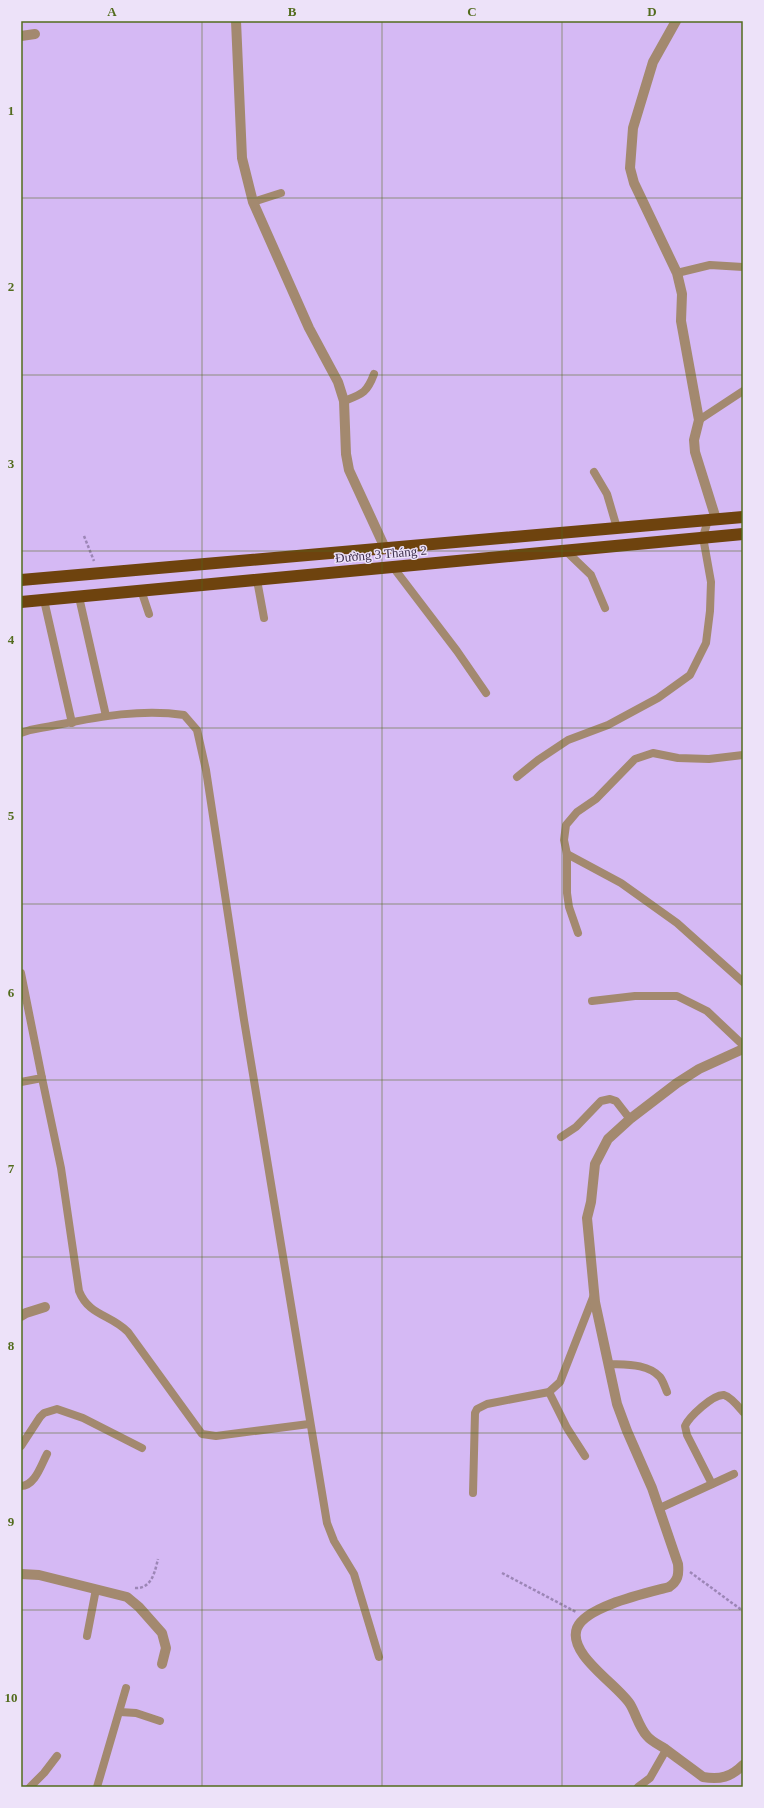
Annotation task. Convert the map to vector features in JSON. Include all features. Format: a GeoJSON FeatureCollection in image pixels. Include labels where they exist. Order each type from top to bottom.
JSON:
{"type":"FeatureCollection","features":[{"type":"Feature","properties":{"kind":"highway","name":"Đường 3 Tháng 2"},"geometry":{"type":"LineString","coordinates":[[21,580],[743,517]]}},
{"type":"Feature","properties":{"kind":"highway","name":"Đường 3 Tháng 2"},"geometry":{"type":"LineString","coordinates":[[21,602],[743,534]]}},
{"type":"Feature","properties":{"kind":"street"},"geometry":{"type":"LineString","coordinates":[[236,21],[242,158],[253,202],[310,328],[338,382],[344,401],[346,454],[349,470],[385,548]]}},
{"type":"Feature","properties":{"kind":"street"},"geometry":{"type":"LineString","coordinates":[[676,21],[653,62],[633,128],[630,168],[634,183],[677,273],[682,294],[682,321],[699,420],[694,440],[695,452],[712,519]]}},
{"type":"Feature","properties":{"kind":"street"},"geometry":{"type":"LineString","coordinates":[[21,36],[35,34]]}},
{"type":"Feature","properties":{"kind":"street"},"geometry":{"type":"LineString","coordinates":[[743,1049],[700,1069],[677,1083],[630,1119],[608,1140],[595,1164],[591,1202],[587,1218],[594,1295],[608,1364],[618,1404],[627,1431],[660,1508],[678,1564],[677,1579],[669,1587],[600,1608],[585,1617],[578,1627],[576,1634],[577,1643],[586,1658],[630,1704],[647,1736],[703,1777],[714,1779],[730,1775],[743,1766]]}},
{"type":"Feature","properties":{"kind":"street"},"geometry":{"type":"LineString","coordinates":[[21,1316],[45,1307]]}},
{"type":"Feature","properties":{"kind":"street"},"geometry":{"type":"LineString","coordinates":[[21,1574],[39,1575],[127,1597],[158,1627],[165,1641],[166,1648],[162,1664]]}},
{"type":"Feature","properties":{"kind":"lane"},"geometry":{"type":"LineString","coordinates":[[253,202],[281,193]]}},
{"type":"Feature","properties":{"kind":"lane"},"geometry":{"type":"LineString","coordinates":[[677,273],[710,265],[743,267]]}},
{"type":"Feature","properties":{"kind":"lane"},"geometry":{"type":"LineString","coordinates":[[344,401],[364,394],[371,383],[374,374]]}},
{"type":"Feature","properties":{"kind":"lane"},"geometry":{"type":"LineString","coordinates":[[699,420],[743,391]]}},
{"type":"Feature","properties":{"kind":"lane"},"geometry":{"type":"LineString","coordinates":[[594,472],[607,494],[617,528]]}},
{"type":"Feature","properties":{"kind":"lane"},"geometry":{"type":"LineString","coordinates":[[517,777],[538,760],[568,740],[608,725],[658,698],[690,675],[706,643],[710,611],[711,582],[703,537],[712,519]]}},
{"type":"Feature","properties":{"kind":"lane"},"geometry":{"type":"LineString","coordinates":[[566,551],[591,575],[605,608]]}},
{"type":"Feature","properties":{"kind":"lane"},"geometry":{"type":"LineString","coordinates":[[393,567],[457,651],[486,693]]}},
{"type":"Feature","properties":{"kind":"lane"},"geometry":{"type":"LineString","coordinates":[[257,580],[264,618]]}},
{"type":"Feature","properties":{"kind":"lane"},"geometry":{"type":"LineString","coordinates":[[141,590],[149,614]]}},
{"type":"Feature","properties":{"kind":"lane"},"geometry":{"type":"LineString","coordinates":[[79,597],[106,716]]}},
{"type":"Feature","properties":{"kind":"lane"},"geometry":{"type":"LineString","coordinates":[[44,600],[72,723]]}},
{"type":"Feature","properties":{"kind":"lane"},"geometry":{"type":"LineString","coordinates":[[21,733],[106,716],[166,712],[184,715],[197,730],[206,770],[309,1424],[326,1523],[334,1541],[354,1574],[379,1657]]}},
{"type":"Feature","properties":{"kind":"lane"},"geometry":{"type":"LineString","coordinates":[[578,933],[569,907],[567,893],[567,854],[564,840],[566,825],[577,812],[596,799],[635,759],[653,754],[678,758],[709,759],[743,755]]}},
{"type":"Feature","properties":{"kind":"lane"},"geometry":{"type":"LineString","coordinates":[[567,854],[621,883],[677,923],[743,982]]}},
{"type":"Feature","properties":{"kind":"lane"},"geometry":{"type":"LineString","coordinates":[[21,973],[23,998],[61,1168],[79,1291],[84,1302],[91,1309],[119,1323],[128,1332],[202,1434],[216,1436],[309,1424]]}},
{"type":"Feature","properties":{"kind":"lane"},"geometry":{"type":"LineString","coordinates":[[592,1001],[634,996],[677,996],[707,1011],[743,1045]]}},
{"type":"Feature","properties":{"kind":"lane"},"geometry":{"type":"LineString","coordinates":[[21,1082],[42,1078]]}},
{"type":"Feature","properties":{"kind":"lane"},"geometry":{"type":"LineString","coordinates":[[561,1137],[576,1127],[601,1101],[605,1099],[616,1101],[630,1119]]}},
{"type":"Feature","properties":{"kind":"lane"},"geometry":{"type":"LineString","coordinates":[[473,1493],[475,1413],[477,1409],[487,1404],[549,1392],[560,1382],[594,1295]]}},
{"type":"Feature","properties":{"kind":"lane"},"geometry":{"type":"LineString","coordinates":[[608,1364],[647,1368],[660,1378],[667,1392]]}},
{"type":"Feature","properties":{"kind":"lane"},"geometry":{"type":"LineString","coordinates":[[549,1392],[567,1428],[585,1456]]}},
{"type":"Feature","properties":{"kind":"lane"},"geometry":{"type":"LineString","coordinates":[[712,1484],[687,1435],[685,1426],[688,1420],[714,1397],[722,1395],[728,1397],[743,1412]]}},
{"type":"Feature","properties":{"kind":"lane"},"geometry":{"type":"LineString","coordinates":[[21,1446],[40,1417],[44,1413],[57,1409],[83,1418],[142,1448]]}},
{"type":"Feature","properties":{"kind":"lane"},"geometry":{"type":"LineString","coordinates":[[21,1486],[30,1484],[47,1454]]}},
{"type":"Feature","properties":{"kind":"lane"},"geometry":{"type":"LineString","coordinates":[[660,1508],[734,1474]]}},
{"type":"Feature","properties":{"kind":"lane"},"geometry":{"type":"LineString","coordinates":[[87,1636],[96,1589]]}},
{"type":"Feature","properties":{"kind":"lane"},"geometry":{"type":"LineString","coordinates":[[97,1787],[126,1688]]}},
{"type":"Feature","properties":{"kind":"lane"},"geometry":{"type":"LineString","coordinates":[[120,1712],[136,1713],[160,1721]]}},
{"type":"Feature","properties":{"kind":"lane"},"geometry":{"type":"LineString","coordinates":[[638,1787],[653,1775],[666,1750]]}},
{"type":"Feature","properties":{"kind":"lane"},"geometry":{"type":"LineString","coordinates":[[30,1787],[44,1773],[57,1756]]}},
{"type":"Feature","properties":{"kind":"path"},"geometry":{"type":"LineString","coordinates":[[84,536],[99,573]]}},
{"type":"Feature","properties":{"kind":"path"},"geometry":{"type":"LineString","coordinates":[[130,1588],[138,1589],[146,1586],[151,1581],[158,1559]]}},
{"type":"Feature","properties":{"kind":"path"},"geometry":{"type":"LineString","coordinates":[[678,1564],[743,1611]]}},
{"type":"Feature","properties":{"kind":"path"},"geometry":{"type":"LineString","coordinates":[[502,1573],[585,1617]]}}]}
